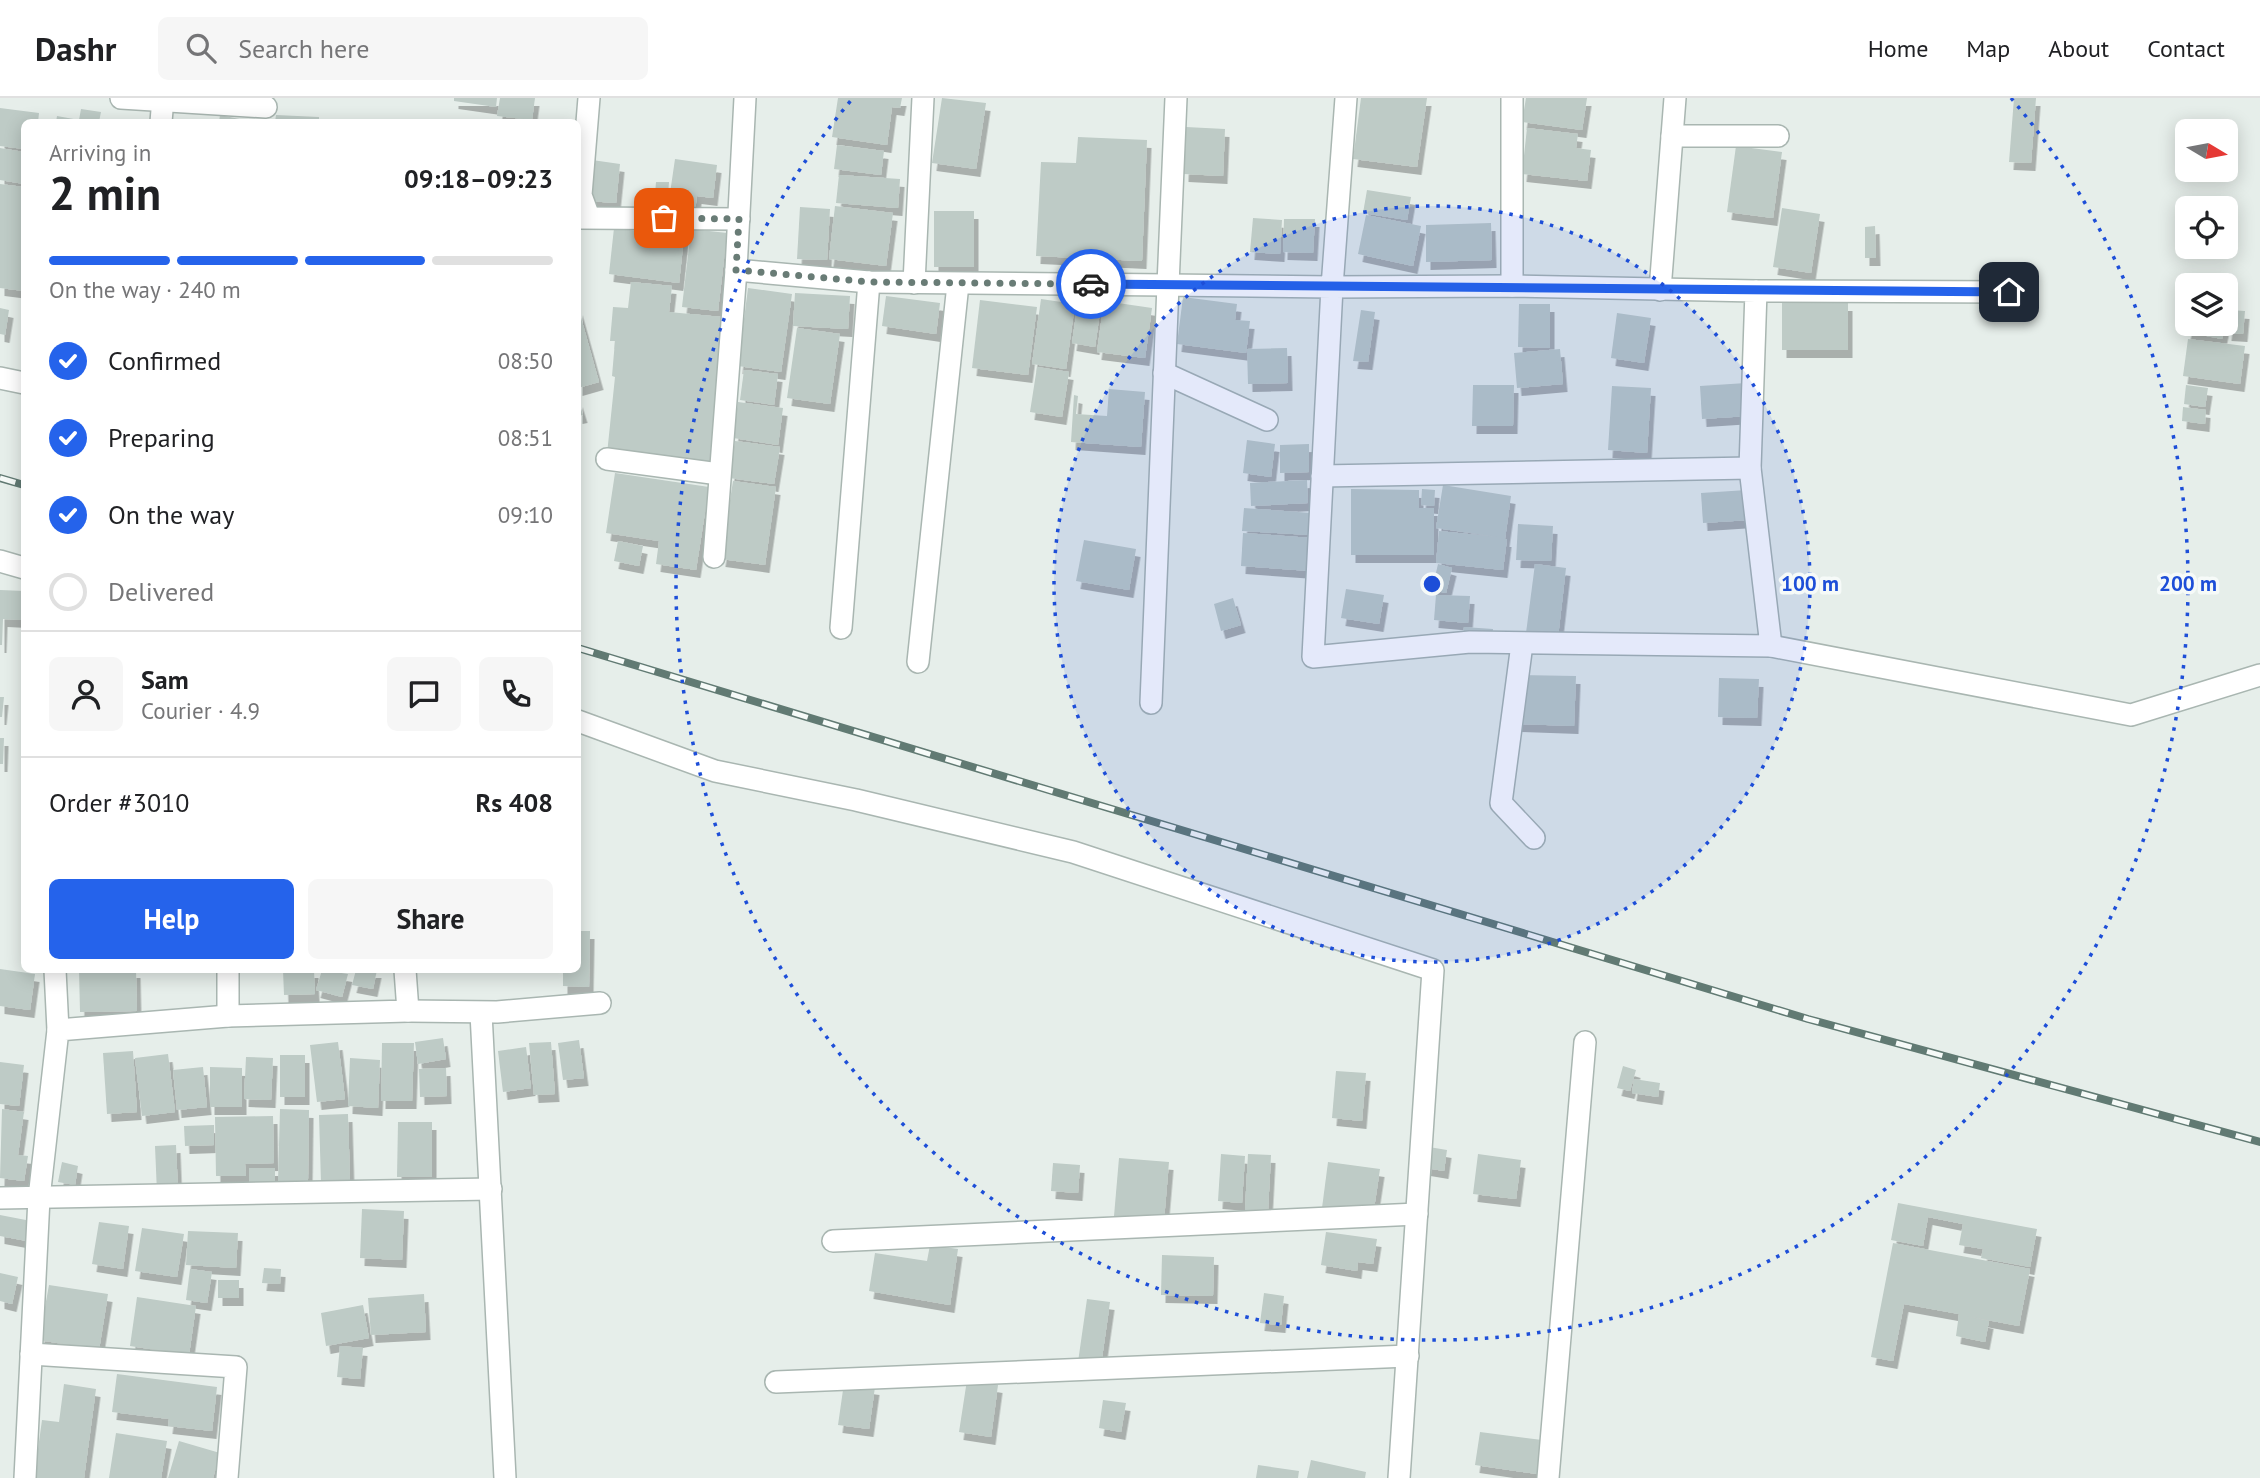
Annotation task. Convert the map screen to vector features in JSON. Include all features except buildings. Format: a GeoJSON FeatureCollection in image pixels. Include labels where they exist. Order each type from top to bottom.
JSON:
{"type":"FeatureCollection","features":[{"type":"Feature","properties":{"kind":"street"},"geometry":{"type":"LineString","coordinates":[[121,98],[163,99],[267,109]]}},
{"type":"Feature","properties":{"kind":"street"},"geometry":{"type":"LineString","coordinates":[[589,98],[581,195],[583,218],[739,219]]}},
{"type":"Feature","properties":{"kind":"street"},"geometry":{"type":"LineString","coordinates":[[714,557],[736,270],[745,98]]}},
{"type":"Feature","properties":{"kind":"street"},"geometry":{"type":"LineString","coordinates":[[914,283],[923,98]]}},
{"type":"Feature","properties":{"kind":"street"},"geometry":{"type":"LineString","coordinates":[[1151,703],[1176,98]]}},
{"type":"Feature","properties":{"kind":"street"},"geometry":{"type":"LineString","coordinates":[[1346,98],[1332,287],[1313,657],[1470,642],[1771,646],[2131,715],[2260,675]]}},
{"type":"Feature","properties":{"kind":"street"},"geometry":{"type":"LineString","coordinates":[[1512,98],[1512,286]]}},
{"type":"Feature","properties":{"kind":"street"},"geometry":{"type":"LineString","coordinates":[[1660,290],[1675,98]]}},
{"type":"Feature","properties":{"kind":"street"},"geometry":{"type":"LineString","coordinates":[[161,119],[163,99]]}},
{"type":"Feature","properties":{"kind":"street"},"geometry":{"type":"LineString","coordinates":[[1672,136],[1778,136]]}},
{"type":"Feature","properties":{"kind":"street"},"geometry":{"type":"LineString","coordinates":[[736,270],[870,282],[958,284],[1512,286],[1660,290],[2009,292]]}},
{"type":"Feature","properties":{"kind":"street"},"geometry":{"type":"LineString","coordinates":[[841,628],[870,282]]}},
{"type":"Feature","properties":{"kind":"street"},"geometry":{"type":"LineString","coordinates":[[918,662],[958,284]]}},
{"type":"Feature","properties":{"kind":"street"},"geometry":{"type":"LineString","coordinates":[[1756,291],[1750,468],[1771,646]]}},
{"type":"Feature","properties":{"kind":"street"},"geometry":{"type":"LineString","coordinates":[[1164,373],[1267,420]]}},
{"type":"Feature","properties":{"kind":"street"},"geometry":{"type":"LineString","coordinates":[[0,378],[21,382]]}},
{"type":"Feature","properties":{"kind":"street"},"geometry":{"type":"LineString","coordinates":[[607,459],[719,474]]}},
{"type":"Feature","properties":{"kind":"street"},"geometry":{"type":"LineString","coordinates":[[1322,475],[1750,468]]}},
{"type":"Feature","properties":{"kind":"street"},"geometry":{"type":"LineString","coordinates":[[0,561],[21,567]]}},
{"type":"Feature","properties":{"kind":"street"},"geometry":{"type":"LineString","coordinates":[[1522,644],[1501,803],[1534,838]]}},
{"type":"Feature","properties":{"kind":"street"},"geometry":{"type":"LineString","coordinates":[[581,722],[715,771],[856,800],[1073,852],[1433,970],[1399,1478]]}},
{"type":"Feature","properties":{"kind":"street"},"geometry":{"type":"LineString","coordinates":[[25,1478],[39,1198],[58,1030],[55,973]]}},
{"type":"Feature","properties":{"kind":"street"},"geometry":{"type":"LineString","coordinates":[[228,973],[228,1016]]}},
{"type":"Feature","properties":{"kind":"street"},"geometry":{"type":"LineString","coordinates":[[405,973],[408,1010]]}},
{"type":"Feature","properties":{"kind":"street"},"geometry":{"type":"LineString","coordinates":[[58,1030],[228,1016],[408,1010],[481,1013],[600,1003]]}},
{"type":"Feature","properties":{"kind":"street"},"geometry":{"type":"LineString","coordinates":[[481,1013],[505,1478]]}},
{"type":"Feature","properties":{"kind":"street"},"geometry":{"type":"LineString","coordinates":[[1548,1478],[1585,1042]]}},
{"type":"Feature","properties":{"kind":"street"},"geometry":{"type":"LineString","coordinates":[[0,1198],[491,1189]]}},
{"type":"Feature","properties":{"kind":"street"},"geometry":{"type":"LineString","coordinates":[[833,1241],[1417,1214]]}},
{"type":"Feature","properties":{"kind":"street"},"geometry":{"type":"LineString","coordinates":[[31,1354],[236,1367],[227,1478]]}},
{"type":"Feature","properties":{"kind":"street"},"geometry":{"type":"LineString","coordinates":[[776,1382],[1408,1356]]}},
{"type":"Feature","properties":{"kind":"railway"},"geometry":{"type":"LineString","coordinates":[[0,478],[21,484]]}},
{"type":"Feature","properties":{"kind":"railway"},"geometry":{"type":"LineString","coordinates":[[581,649],[1808,1019],[2260,1142]]}},
{"type":"Feature","properties":{"kind":"way so far"},"geometry":{"type":"LineString","coordinates":[[664,218],[739,219],[736,270],[870,282],[1091,284]]}},
{"type":"Feature","properties":{"kind":"route"},"geometry":{"type":"LineString","coordinates":[[1091,284],[2009,292]]}}]}
